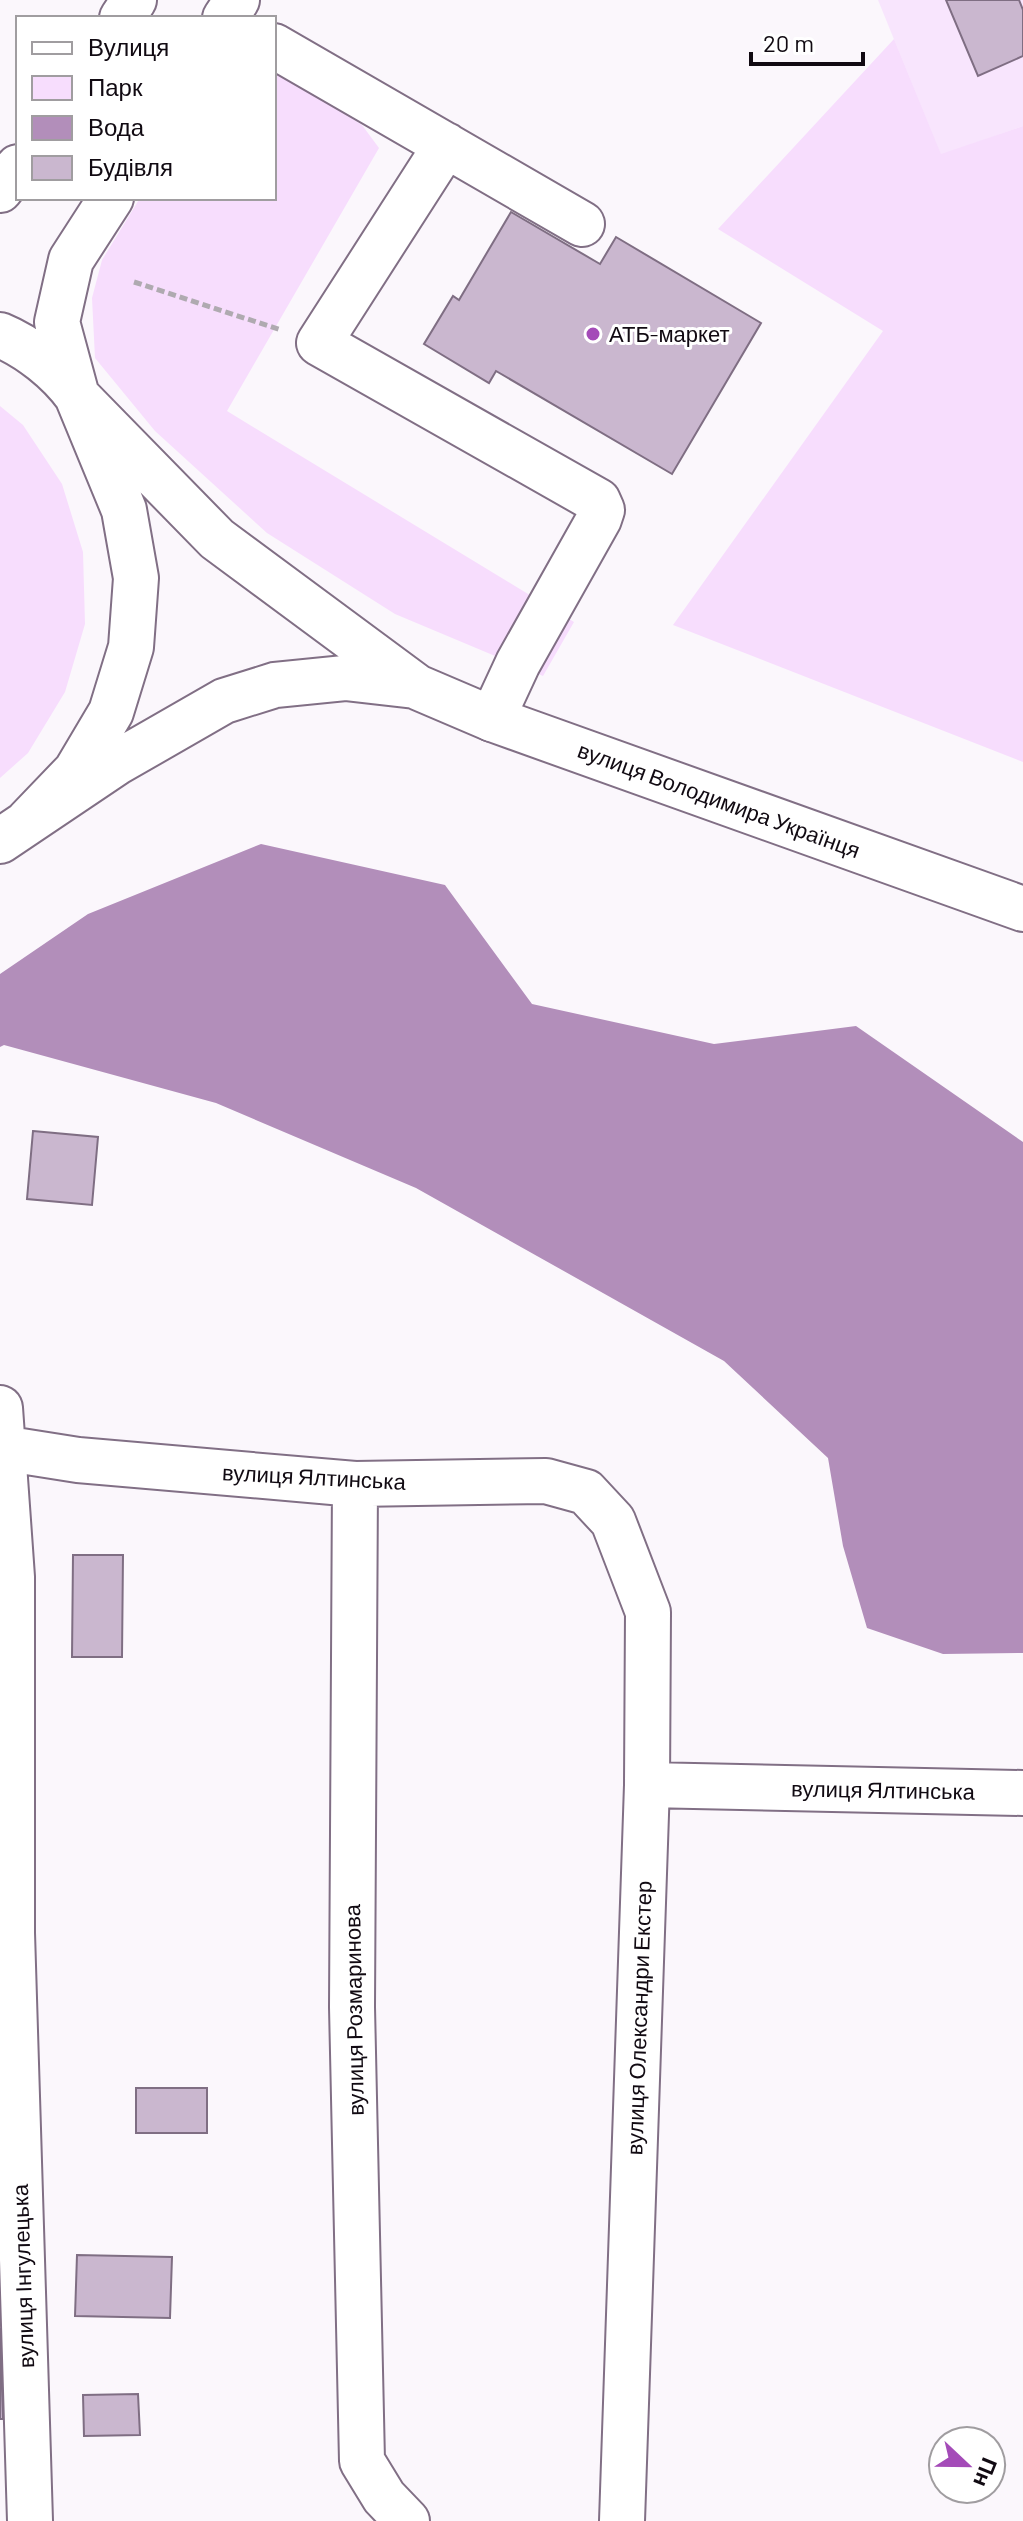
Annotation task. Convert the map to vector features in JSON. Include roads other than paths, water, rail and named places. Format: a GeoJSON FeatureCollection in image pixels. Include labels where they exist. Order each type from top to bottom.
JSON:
{"type":"FeatureCollection","features":[{"type":"Feature","properties":{"kind":"street"},"geometry":{"type":"LineString","coordinates":[[276,47],[582,224]]}},
{"type":"Feature","properties":{"kind":"street"},"geometry":{"type":"LineString","coordinates":[[446,145],[319,343],[598,501],[602,510],[599,519],[518,663],[492,719]]}},
{"type":"Feature","properties":{"kind":"street"},"geometry":{"type":"LineString","coordinates":[[0,190],[16,170]]}},
{"type":"Feature","properties":{"kind":"street"},"geometry":{"type":"LineString","coordinates":[[77,396],[57,322],[71,260],[110,200]]}},
{"type":"Feature","properties":{"kind":"street","name":"вулиця Володимира Українця"},"geometry":{"type":"LineString","coordinates":[[0,335],[15,341],[65,380],[217,539],[417,687],[492,719],[1023,909]]}},
{"type":"Feature","properties":{"kind":"street","name":"вулиця Володимира Українця"},"geometry":{"type":"LineString","coordinates":[[14,831],[76,771],[83,760],[111,712],[131,647],[136,578],[124,510],[77,396]]}},
{"type":"Feature","properties":{"kind":"street","name":"вулиця Володимира Українця"},"geometry":{"type":"LineString","coordinates":[[14,831],[116,763],[224,701],[275,685],[345,678],[417,687]]}},
{"type":"Feature","properties":{"kind":"street","name":"вулиця Ялтинська"},"geometry":{"type":"LineString","coordinates":[[1,1428],[78,1460],[355,1484],[546,1481],[586,1492],[613,1521]]}},
{"type":"Feature","properties":{"kind":"street","name":"вулиця Інгулецька"},"geometry":{"type":"LineString","coordinates":[[1,1428],[12,1577],[12,1933],[30,2521]]}},
{"type":"Feature","properties":{"kind":"street","name":"вулиця Розмаринова"},"geometry":{"type":"LineString","coordinates":[[355,1484],[352,2007],[362,2461],[384,2497],[407,2521]]}},
{"type":"Feature","properties":{"kind":"street","name":"вулиця Олександри Екстер"},"geometry":{"type":"LineString","coordinates":[[613,1521],[648,1612],[647,1785],[622,2521]]}},
{"type":"Feature","properties":{"kind":"street","name":"вулиця Ялтинська"},"geometry":{"type":"LineString","coordinates":[[647,1785],[1023,1793]]}},
{"type":"Feature","properties":{"kind":"water"},"geometry":{"type":"Polygon","coordinates":[[[261,844],[445,885],[532,1004],[714,1044],[856,1026],[1023,1142],[1023,1653],[943,1654],[867,1628],[843,1546],[828,1458],[724,1361],[416,1188],[216,1103],[4,1045],[0,1047],[0,974],[88,914],[261,844]]]}},
{"type":"Feature","properties":{"kind":"place","name":"АТБ-маркет"},"geometry":{"type":"Point","coordinates":[593,334]}}]}
